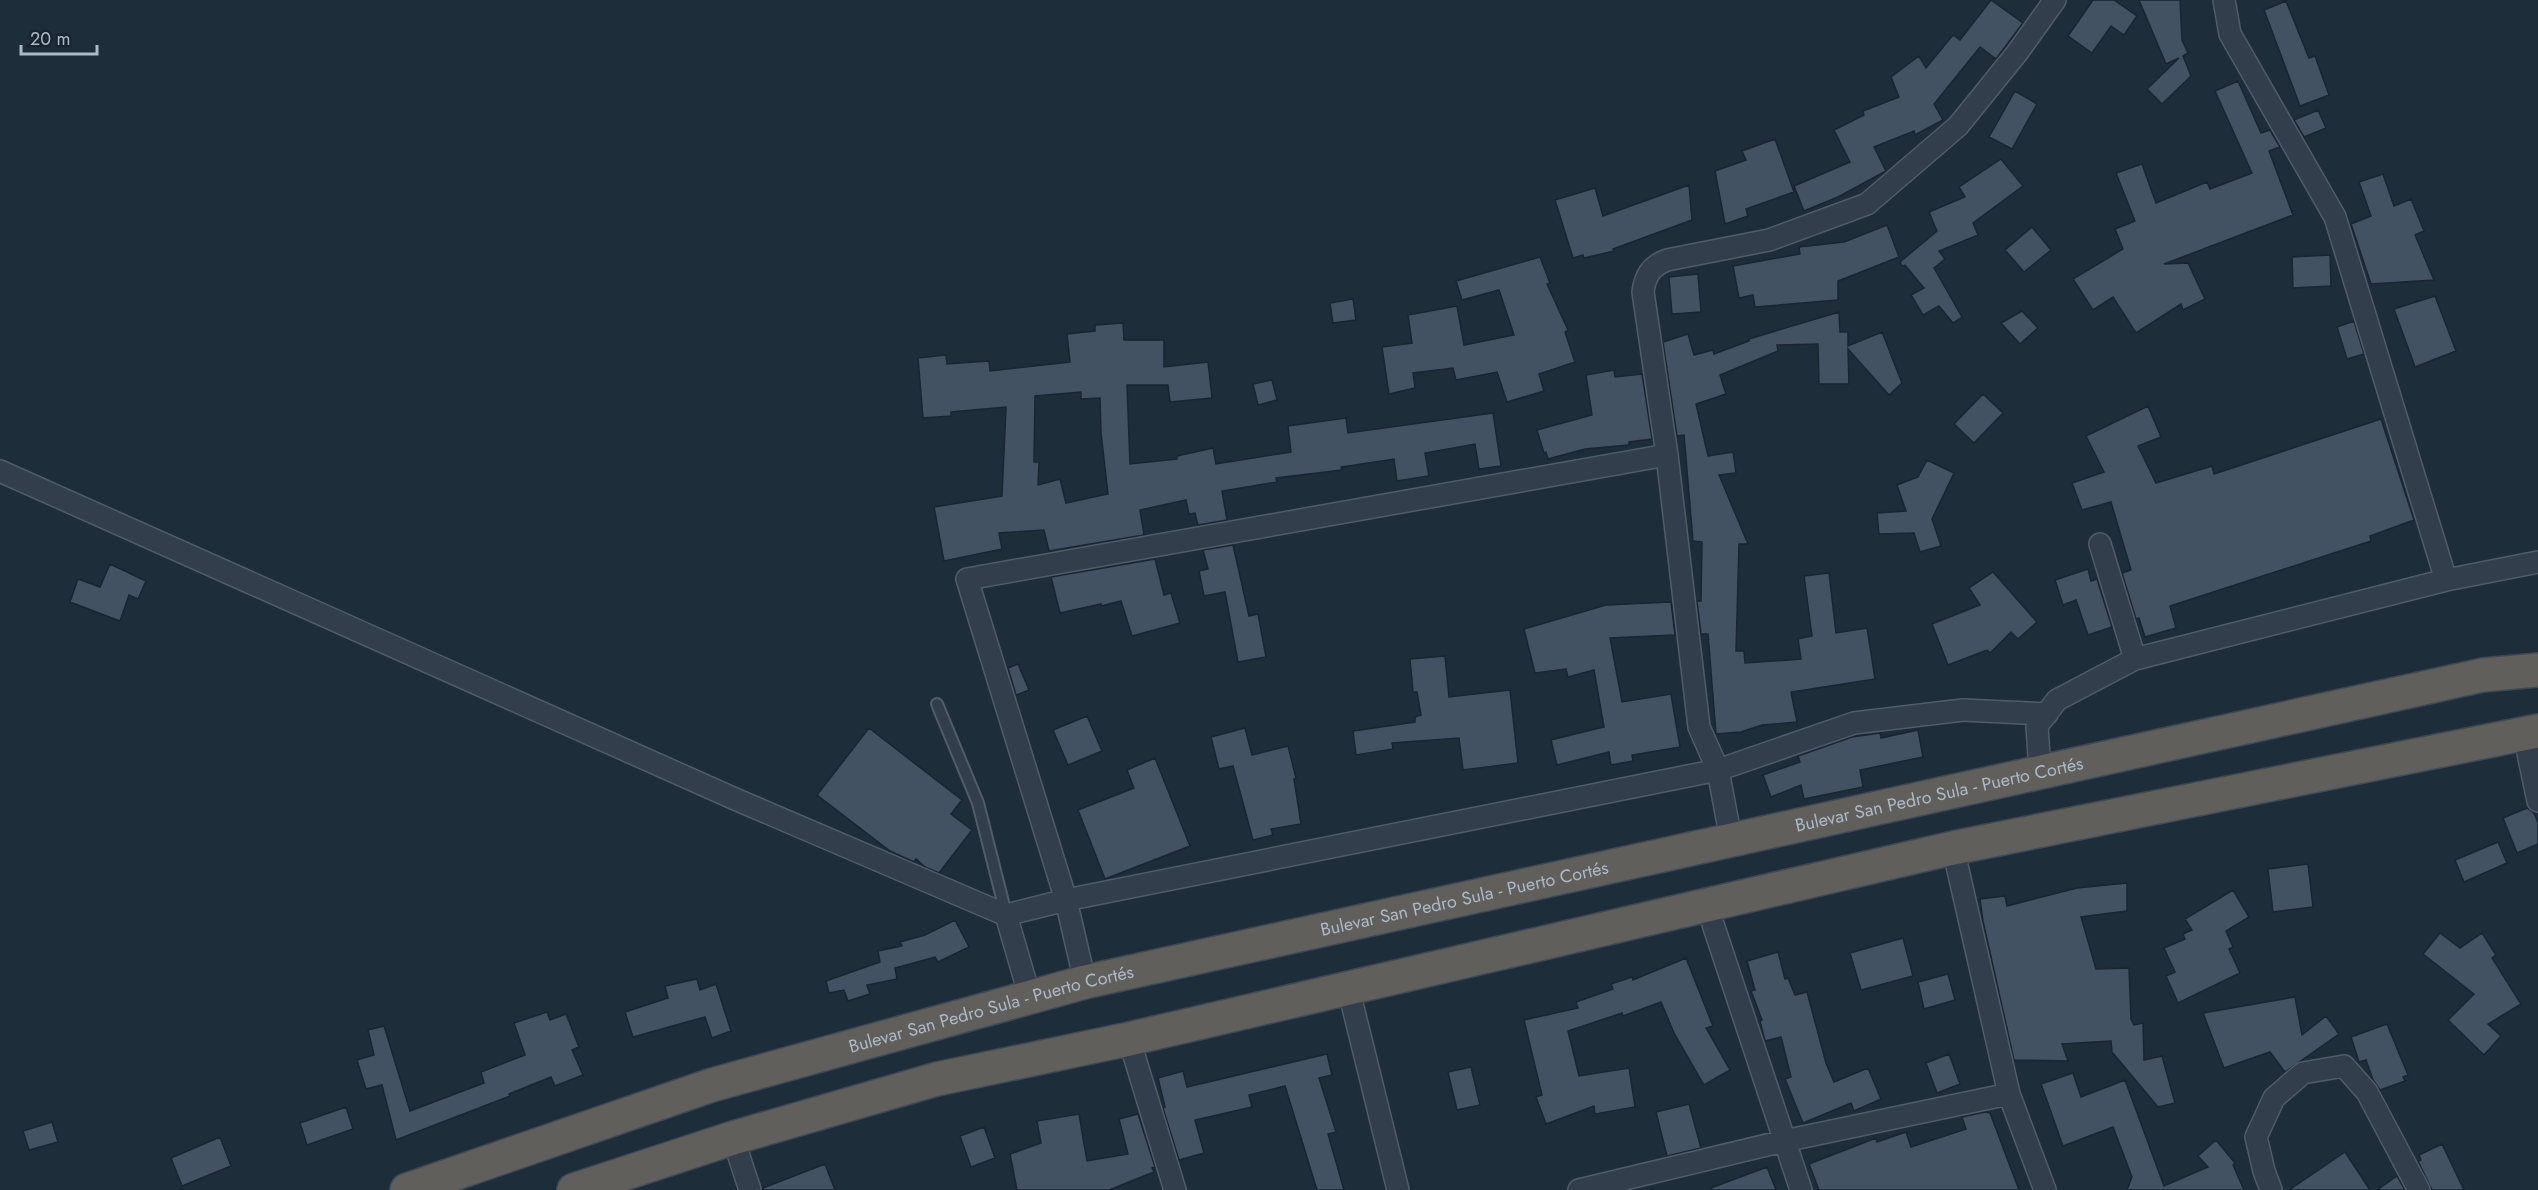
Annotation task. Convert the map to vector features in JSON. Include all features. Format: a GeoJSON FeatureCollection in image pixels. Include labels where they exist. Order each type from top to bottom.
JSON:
{"type":"FeatureCollection","features":[{"type":"Feature","properties":{"kind":"highway","name":"Bulevar San Pedro Sula - Puerto Cortés"},"geometry":{"type":"LineString","coordinates":[[407,1190],[712,1085],[1085,982],[2483,675],[2538,670]]}},
{"type":"Feature","properties":{"kind":"highway"},"geometry":{"type":"LineString","coordinates":[[574,1190],[733,1138],[937,1079],[1129,1039],[1953,848],[2531,732]]}},
{"type":"Feature","properties":{"kind":"street"},"geometry":{"type":"LineString","coordinates":[[1731,840],[1718,770],[1699,727],[1667,455],[1643,292],[1645,278],[1654,266],[1667,260],[1769,240],[1867,204],[1958,126],[2017,53],[2055,0]]}},
{"type":"Feature","properties":{"kind":"street"},"geometry":{"type":"LineString","coordinates":[[2224,0],[2230,34],[2335,217],[2446,580]]}},
{"type":"Feature","properties":{"kind":"street"},"geometry":{"type":"LineString","coordinates":[[1085,982],[1066,900],[967,579],[1667,455]]}},
{"type":"Feature","properties":{"kind":"street"},"geometry":{"type":"LineString","coordinates":[[0,471],[735,799],[1006,915],[1066,900],[1718,770],[1854,723],[1963,710],[2047,714]]}},
{"type":"Feature","properties":{"kind":"street"},"geometry":{"type":"LineString","coordinates":[[2100,544],[2135,659]]}},
{"type":"Feature","properties":{"kind":"street"},"geometry":{"type":"LineString","coordinates":[[2040,771],[2037,726],[2057,700],[2135,659],[2446,580],[2538,562]]}},
{"type":"Feature","properties":{"kind":"street"},"geometry":{"type":"LineString","coordinates":[[2531,732],[2538,801]]}},
{"type":"Feature","properties":{"kind":"street"},"geometry":{"type":"LineString","coordinates":[[1953,848],[2009,1094],[2045,1190]]}},
{"type":"Feature","properties":{"kind":"street"},"geometry":{"type":"LineString","coordinates":[[1707,906],[1801,1190]]}},
{"type":"Feature","properties":{"kind":"street"},"geometry":{"type":"LineString","coordinates":[[1006,915],[1030,996]]}},
{"type":"Feature","properties":{"kind":"street"},"geometry":{"type":"LineString","coordinates":[[1348,987],[1398,1190]]}},
{"type":"Feature","properties":{"kind":"street"},"geometry":{"type":"LineString","coordinates":[[1129,1039],[1175,1190]]}},
{"type":"Feature","properties":{"kind":"street"},"geometry":{"type":"LineString","coordinates":[[2271,1190],[2256,1137],[2274,1098],[2303,1073],[2344,1066],[2367,1092],[2419,1190]]}},
{"type":"Feature","properties":{"kind":"street"},"geometry":{"type":"LineString","coordinates":[[1579,1190],[1604,1187],[1784,1141],[2009,1094]]}},
{"type":"Feature","properties":{"kind":"street"},"geometry":{"type":"LineString","coordinates":[[733,1138],[750,1190]]}},
{"type":"Feature","properties":{"kind":"lane"},"geometry":{"type":"LineString","coordinates":[[937,704],[978,803],[1006,915]]}},
{"type":"Feature","properties":{"kind":"building"},"geometry":{"type":"Polygon","coordinates":[[[1991,0],[2023,23],[1996,59],[1980,47],[1934,104],[1943,120],[1915,135],[1914,131],[1874,147],[1886,171],[1838,197],[1804,211],[1794,186],[1850,162],[1834,130],[1864,115],[1863,111],[1899,97],[1891,77],[1919,56],[1926,68],[1953,35],[1960,40],[1991,0]]]}},
{"type":"Feature","properties":{"kind":"building"},"geometry":{"type":"Polygon","coordinates":[[[2093,0],[2114,0],[2137,16],[2124,35],[2111,26],[2092,53],[2068,36],[2093,0]]]}},
{"type":"Feature","properties":{"kind":"building"},"geometry":{"type":"Polygon","coordinates":[[[2139,0],[2180,0],[2182,40],[2188,53],[2183,56],[2191,76],[2162,104],[2147,89],[2179,58],[2166,64],[2139,0]]]}},
{"type":"Feature","properties":{"kind":"building"},"geometry":{"type":"Polygon","coordinates":[[[2286,1],[2309,58],[2315,56],[2329,95],[2300,106],[2264,10],[2286,1]]]}},
{"type":"Feature","properties":{"kind":"building"},"geometry":{"type":"Polygon","coordinates":[[[2238,81],[2261,133],[2270,130],[2280,147],[2269,151],[2293,215],[2164,264],[2188,263],[2205,299],[2183,310],[2181,304],[2136,333],[2113,297],[2093,310],[2073,279],[2123,249],[2115,229],[2135,221],[2116,173],[2142,164],[2156,203],[2207,182],[2210,189],[2252,173],[2215,91],[2238,81]]]}},
{"type":"Feature","properties":{"kind":"building"},"geometry":{"type":"Polygon","coordinates":[[[2015,91],[2037,104],[2012,149],[1989,137],[2015,91]]]}},
{"type":"Feature","properties":{"kind":"building"},"geometry":{"type":"Polygon","coordinates":[[[2318,110],[2326,128],[2304,137],[2294,120],[2318,110]]]}},
{"type":"Feature","properties":{"kind":"building"},"geometry":{"type":"Polygon","coordinates":[[[1775,139],[1794,192],[1746,209],[1748,216],[1725,224],[1715,171],[1746,160],[1742,151],[1775,139]]]}},
{"type":"Feature","properties":{"kind":"building"},"geometry":{"type":"Polygon","coordinates":[[[2001,159],[2023,186],[1973,223],[1978,235],[1939,251],[1945,259],[1934,268],[1962,317],[1953,323],[1939,306],[1923,315],[1911,295],[1924,288],[1900,262],[1937,231],[1929,212],[1965,197],[1959,187],[2001,159]]]}},
{"type":"Feature","properties":{"kind":"building"},"geometry":{"type":"Polygon","coordinates":[[[2383,174],[2394,206],[2411,199],[2424,231],[2415,235],[2434,280],[2371,284],[2351,224],[2371,216],[2359,182],[2383,174]]]}},
{"type":"Feature","properties":{"kind":"building"},"geometry":{"type":"Polygon","coordinates":[[[1689,185],[1692,220],[1613,249],[1614,251],[1584,258],[1583,255],[1573,258],[1555,200],[1595,188],[1603,216],[1689,185]]]}},
{"type":"Feature","properties":{"kind":"building"},"geometry":{"type":"Polygon","coordinates":[[[1887,225],[1899,257],[1838,281],[1838,300],[1755,307],[1753,295],[1739,298],[1733,266],[1800,254],[1799,247],[1844,242],[1887,225]]]}},
{"type":"Feature","properties":{"kind":"building"},"geometry":{"type":"Polygon","coordinates":[[[2032,227],[2051,250],[2024,272],[2005,250],[2032,227]]]}},
{"type":"Feature","properties":{"kind":"building"},"geometry":{"type":"Polygon","coordinates":[[[2330,255],[2331,286],[2293,288],[2292,257],[2330,255]]]}},
{"type":"Feature","properties":{"kind":"building"},"geometry":{"type":"Polygon","coordinates":[[[1540,257],[1550,283],[1547,284],[1568,330],[1565,332],[1575,362],[1539,374],[1544,391],[1507,402],[1497,372],[1456,380],[1453,368],[1413,373],[1415,388],[1389,394],[1382,347],[1412,343],[1408,315],[1457,306],[1464,345],[1514,335],[1499,290],[1462,300],[1456,281],[1540,257]]]}},
{"type":"Feature","properties":{"kind":"building"},"geometry":{"type":"Polygon","coordinates":[[[1698,274],[1701,312],[1672,314],[1669,277],[1698,274]]]}},
{"type":"Feature","properties":{"kind":"building"},"geometry":{"type":"Polygon","coordinates":[[[2435,296],[2456,351],[2415,367],[2394,309],[2435,296]]]}},
{"type":"Feature","properties":{"kind":"building"},"geometry":{"type":"Polygon","coordinates":[[[1353,299],[1356,320],[1333,323],[1330,303],[1353,299]]]}},
{"type":"Feature","properties":{"kind":"building"},"geometry":{"type":"Polygon","coordinates":[[[2022,311],[2038,328],[2020,344],[2001,323],[2022,311]]]}},
{"type":"Feature","properties":{"kind":"building"},"geometry":{"type":"Polygon","coordinates":[[[1839,312],[1840,332],[1848,332],[1848,346],[1882,332],[1902,383],[1889,395],[1848,349],[1849,384],[1819,384],[1818,344],[1777,345],[1778,351],[1720,375],[1726,394],[1696,404],[1708,456],[1733,452],[1736,473],[1719,475],[1748,544],[1739,544],[1736,651],[1744,651],[1745,663],[1801,659],[1798,639],[1812,636],[1804,576],[1829,573],[1836,633],[1867,628],[1875,679],[1791,692],[1797,722],[1762,725],[1741,732],[1716,734],[1708,634],[1701,634],[1697,601],[1701,601],[1702,542],[1693,541],[1684,435],[1677,436],[1663,342],[1688,334],[1694,355],[1713,350],[1714,354],[1749,341],[1749,339],[1839,312]]]}},
{"type":"Feature","properties":{"kind":"building"},"geometry":{"type":"Polygon","coordinates":[[[2354,321],[2364,354],[2347,359],[2337,327],[2354,321]]]}},
{"type":"Feature","properties":{"kind":"building"},"geometry":{"type":"Polygon","coordinates":[[[1123,323],[1124,340],[1164,340],[1164,367],[1208,362],[1212,398],[1170,402],[1168,385],[1127,385],[1130,464],[1177,459],[1177,456],[1213,448],[1216,464],[1291,452],[1288,426],[1346,418],[1348,433],[1493,413],[1501,466],[1479,469],[1475,444],[1425,453],[1429,476],[1397,481],[1394,459],[1341,467],[1342,470],[1276,478],[1277,482],[1222,491],[1227,520],[1198,525],[1195,513],[1189,514],[1186,500],[1140,510],[1144,535],[1049,551],[1044,530],[999,533],[1002,549],[944,561],[934,507],[1002,496],[1006,407],[951,412],[951,416],[923,418],[918,358],[946,355],[947,364],[989,361],[990,371],[1070,362],[1067,334],[1095,331],[1095,325],[1123,323]],[[1081,392],[1035,396],[1034,462],[1039,462],[1038,485],[1060,479],[1066,503],[1108,494],[1101,433],[1100,398],[1081,399],[1081,392]]]}},
{"type":"Feature","properties":{"kind":"building"},"geometry":{"type":"Polygon","coordinates":[[[1614,370],[1615,377],[1642,374],[1652,439],[1629,442],[1629,445],[1585,449],[1548,459],[1537,430],[1592,415],[1586,375],[1614,370]]]}},
{"type":"Feature","properties":{"kind":"building"},"geometry":{"type":"Polygon","coordinates":[[[1272,380],[1277,400],[1258,405],[1253,384],[1272,380]]]}},
{"type":"Feature","properties":{"kind":"building"},"geometry":{"type":"Polygon","coordinates":[[[1983,394],[2003,413],[1974,443],[1954,424],[1983,394]]]}},
{"type":"Feature","properties":{"kind":"building"},"geometry":{"type":"Polygon","coordinates":[[[2148,406],[2161,437],[2138,446],[2156,483],[2212,466],[2214,474],[2381,419],[2414,520],[2370,536],[2371,541],[2170,606],[2176,628],[2145,637],[2139,618],[2136,619],[2122,573],[2131,570],[2111,502],[2082,510],[2072,483],[2104,472],[2086,436],[2148,406]]]}},
{"type":"Feature","properties":{"kind":"building"},"geometry":{"type":"Polygon","coordinates":[[[1927,460],[1954,473],[1932,519],[1941,546],[1920,552],[1914,533],[1879,534],[1877,513],[1906,511],[1897,485],[1918,477],[1927,460]]]}},
{"type":"Feature","properties":{"kind":"building"},"geometry":{"type":"Polygon","coordinates":[[[1233,545],[1249,616],[1258,614],[1266,657],[1238,662],[1225,592],[1204,596],[1199,571],[1208,569],[1203,550],[1233,545]]]}},
{"type":"Feature","properties":{"kind":"building"},"geometry":{"type":"Polygon","coordinates":[[[1155,559],[1164,595],[1171,593],[1180,623],[1132,636],[1121,601],[1060,613],[1051,577],[1155,559]]]}},
{"type":"Feature","properties":{"kind":"building"},"geometry":{"type":"Polygon","coordinates":[[[110,564],[146,581],[138,599],[129,595],[120,621],[70,602],[78,579],[100,587],[110,564]]]}},
{"type":"Feature","properties":{"kind":"building"},"geometry":{"type":"Polygon","coordinates":[[[2088,569],[2091,581],[2097,579],[2112,627],[2088,635],[2076,600],[2063,605],[2055,580],[2088,569]]]}},
{"type":"Feature","properties":{"kind":"building"},"geometry":{"type":"Polygon","coordinates":[[[1993,572],[2037,622],[2018,639],[2011,632],[1990,653],[1987,650],[1948,665],[1932,624],[1980,605],[1969,588],[1993,572]]]}},
{"type":"Feature","properties":{"kind":"building"},"geometry":{"type":"Polygon","coordinates":[[[1671,602],[1675,635],[1610,638],[1622,702],[1671,694],[1680,747],[1632,755],[1633,761],[1611,765],[1609,752],[1557,765],[1551,740],[1604,727],[1594,670],[1568,677],[1566,669],[1535,673],[1524,629],[1606,605],[1671,602]]]}},
{"type":"Feature","properties":{"kind":"building"},"geometry":{"type":"Polygon","coordinates":[[[1445,656],[1449,697],[1510,690],[1518,763],[1463,770],[1459,738],[1392,743],[1393,749],[1356,755],[1353,731],[1415,722],[1415,717],[1421,715],[1417,692],[1413,692],[1410,659],[1445,656]]]}},
{"type":"Feature","properties":{"kind":"building"},"geometry":{"type":"Polygon","coordinates":[[[1018,664],[1029,690],[1016,695],[1008,668],[1018,664]]]}},
{"type":"Feature","properties":{"kind":"building"},"geometry":{"type":"Polygon","coordinates":[[[1087,716],[1102,751],[1068,765],[1053,730],[1087,716]]]}},
{"type":"Feature","properties":{"kind":"building"},"geometry":{"type":"Polygon","coordinates":[[[869,728],[962,800],[951,814],[972,830],[939,873],[925,867],[916,859],[914,862],[890,851],[817,795],[869,728]]]}},
{"type":"Feature","properties":{"kind":"building"},"geometry":{"type":"Polygon","coordinates":[[[1245,728],[1252,755],[1288,746],[1296,778],[1294,779],[1301,824],[1271,829],[1273,835],[1253,840],[1233,766],[1219,769],[1211,737],[1245,728]]]}},
{"type":"Feature","properties":{"kind":"building"},"geometry":{"type":"Polygon","coordinates":[[[1918,730],[1923,757],[1860,770],[1863,787],[1804,799],[1801,785],[1771,797],[1763,775],[1800,762],[1798,756],[1852,737],[1880,733],[1881,738],[1918,730]]]}},
{"type":"Feature","properties":{"kind":"building"},"geometry":{"type":"Polygon","coordinates":[[[1155,758],[1190,846],[1105,879],[1078,810],[1134,788],[1127,770],[1155,758]]]}},
{"type":"Feature","properties":{"kind":"building"},"geometry":{"type":"Polygon","coordinates":[[[2527,808],[2534,813],[2538,823],[2538,844],[2517,853],[2503,818],[2527,808]]]}},
{"type":"Feature","properties":{"kind":"building"},"geometry":{"type":"Polygon","coordinates":[[[2498,842],[2507,863],[2464,882],[2455,860],[2498,842]]]}},
{"type":"Feature","properties":{"kind":"building"},"geometry":{"type":"Polygon","coordinates":[[[2308,864],[2313,907],[2273,912],[2268,869],[2308,864]]]}},
{"type":"Feature","properties":{"kind":"building"},"geometry":{"type":"Polygon","coordinates":[[[2127,883],[2127,911],[2081,917],[2096,969],[2129,968],[2131,1019],[2134,1025],[2143,1023],[2144,1060],[2162,1056],[2175,1103],[2158,1107],[2112,1052],[2111,1041],[2062,1044],[2068,1061],[2014,1060],[1980,899],[2005,896],[2007,906],[2077,888],[2127,883]]]}},
{"type":"Feature","properties":{"kind":"building"},"geometry":{"type":"Polygon","coordinates":[[[2233,890],[2249,917],[2226,931],[2233,947],[2229,949],[2240,973],[2178,1003],[2166,976],[2175,972],[2164,948],[2185,939],[2183,934],[2192,930],[2185,919],[2233,890]]]}},
{"type":"Feature","properties":{"kind":"building"},"geometry":{"type":"Polygon","coordinates":[[[955,920],[969,947],[938,962],[935,957],[895,968],[897,979],[867,985],[870,994],[848,1001],[844,990],[829,993],[826,981],[880,962],[878,951],[902,946],[900,942],[925,935],[955,920]]]}},
{"type":"Feature","properties":{"kind":"building"},"geometry":{"type":"Polygon","coordinates":[[[2440,933],[2460,948],[2482,933],[2496,955],[2492,958],[2521,1004],[2488,1024],[2501,1036],[2484,1055],[2448,1020],[2474,994],[2423,954],[2440,933]]]}},
{"type":"Feature","properties":{"kind":"building"},"geometry":{"type":"Polygon","coordinates":[[[1903,938],[1913,976],[1861,990],[1850,953],[1903,938]]]}},
{"type":"Feature","properties":{"kind":"building"},"geometry":{"type":"Polygon","coordinates":[[[1778,952],[1785,979],[1788,978],[1795,995],[1807,992],[1826,1063],[1834,1082],[1868,1068],[1881,1099],[1854,1111],[1851,1103],[1803,1123],[1785,1079],[1791,1077],[1781,1037],[1765,1041],[1760,1021],[1762,1020],[1751,991],[1755,990],[1747,961],[1778,952]]]}},
{"type":"Feature","properties":{"kind":"building"},"geometry":{"type":"Polygon","coordinates":[[[1686,958],[1713,1026],[1706,1028],[1730,1070],[1704,1085],[1674,1033],[1661,1002],[1623,1016],[1622,1013],[1568,1031],[1579,1076],[1629,1068],[1635,1107],[1595,1114],[1594,1106],[1546,1124],[1536,1097],[1542,1095],[1524,1020],[1578,1008],[1576,1002],[1613,989],[1611,984],[1632,977],[1633,980],[1686,958]]]}},
{"type":"Feature","properties":{"kind":"building"},"geometry":{"type":"Polygon","coordinates":[[[1948,974],[1955,1000],[1924,1009],[1918,982],[1948,974]]]}},
{"type":"Feature","properties":{"kind":"building"},"geometry":{"type":"Polygon","coordinates":[[[697,979],[700,990],[716,984],[731,1031],[712,1038],[705,1017],[633,1037],[625,1012],[668,998],[665,986],[697,979]]]}},
{"type":"Feature","properties":{"kind":"building"},"geometry":{"type":"Polygon","coordinates":[[[2295,997],[2302,1035],[2326,1016],[2339,1034],[2285,1072],[2270,1052],[2224,1068],[2203,1013],[2295,997]]]}},
{"type":"Feature","properties":{"kind":"building"},"geometry":{"type":"Polygon","coordinates":[[[547,1012],[550,1020],[566,1014],[579,1047],[572,1050],[583,1075],[555,1086],[551,1077],[509,1094],[510,1096],[396,1140],[382,1085],[366,1089],[357,1060],[374,1055],[368,1030],[384,1026],[410,1111],[484,1083],[481,1072],[525,1055],[514,1023],[547,1012]]]}},
{"type":"Feature","properties":{"kind":"building"},"geometry":{"type":"Polygon","coordinates":[[[2387,1024],[2408,1075],[2403,1077],[2405,1081],[2380,1090],[2373,1080],[2366,1060],[2359,1062],[2351,1037],[2387,1024]]]}},
{"type":"Feature","properties":{"kind":"building"},"geometry":{"type":"Polygon","coordinates":[[[1327,1054],[1332,1075],[1319,1078],[1336,1132],[1328,1134],[1344,1190],[1317,1190],[1285,1086],[1249,1095],[1252,1107],[1195,1120],[1204,1153],[1179,1160],[1163,1108],[1165,1107],[1158,1078],[1183,1071],[1187,1087],[1327,1054]]]}},
{"type":"Feature","properties":{"kind":"building"},"geometry":{"type":"Polygon","coordinates":[[[1949,1054],[1960,1084],[1937,1093],[1926,1063],[1949,1054]]]}},
{"type":"Feature","properties":{"kind":"building"},"geometry":{"type":"Polygon","coordinates":[[[1471,1067],[1480,1105],[1457,1110],[1448,1072],[1471,1067]]]}},
{"type":"Feature","properties":{"kind":"building"},"geometry":{"type":"Polygon","coordinates":[[[2073,1073],[2081,1097],[2125,1080],[2164,1186],[2208,1167],[2198,1156],[2216,1140],[2235,1163],[2233,1165],[2244,1190],[2127,1190],[2132,1177],[2113,1127],[2063,1146],[2041,1084],[2073,1073]]]}},
{"type":"Feature","properties":{"kind":"building"},"geometry":{"type":"Polygon","coordinates":[[[1689,1104],[1701,1148],[1667,1156],[1656,1112],[1689,1104]]]}},
{"type":"Feature","properties":{"kind":"building"},"geometry":{"type":"Polygon","coordinates":[[[346,1107],[353,1129],[307,1145],[300,1123],[346,1107]]]}},
{"type":"Feature","properties":{"kind":"building"},"geometry":{"type":"Polygon","coordinates":[[[1990,1113],[2019,1190],[1819,1190],[1809,1164],[1876,1138],[1877,1142],[1906,1132],[1911,1147],[1966,1129],[1962,1117],[1990,1113]]]}},
{"type":"Feature","properties":{"kind":"building"},"geometry":{"type":"Polygon","coordinates":[[[1079,1114],[1087,1161],[1128,1154],[1119,1119],[1138,1114],[1155,1167],[1152,1168],[1154,1172],[1109,1190],[1017,1190],[1010,1154],[1041,1143],[1037,1121],[1079,1114]]]}},
{"type":"Feature","properties":{"kind":"building"},"geometry":{"type":"Polygon","coordinates":[[[52,1122],[58,1142],[29,1150],[23,1131],[52,1122]]]}},
{"type":"Feature","properties":{"kind":"building"},"geometry":{"type":"Polygon","coordinates":[[[984,1127],[995,1158],[971,1167],[960,1136],[984,1127]]]}},
{"type":"Feature","properties":{"kind":"building"},"geometry":{"type":"Polygon","coordinates":[[[220,1137],[231,1166],[182,1186],[171,1158],[220,1137]]]}},
{"type":"Feature","properties":{"kind":"building"},"geometry":{"type":"Polygon","coordinates":[[[2442,1144],[2464,1190],[2432,1190],[2418,1161],[2421,1160],[2419,1155],[2442,1144]]]}},
{"type":"Feature","properties":{"kind":"building"},"geometry":{"type":"Polygon","coordinates":[[[2345,1152],[2370,1190],[2289,1190],[2345,1152]]]}},
{"type":"Feature","properties":{"kind":"building"},"geometry":{"type":"Polygon","coordinates":[[[825,1164],[835,1190],[764,1190],[763,1188],[825,1164]]]}},
{"type":"Feature","properties":{"kind":"building"},"geometry":{"type":"Polygon","coordinates":[[[1767,1167],[1776,1190],[1712,1190],[1711,1188],[1767,1167]]]}},
{"type":"Feature","properties":{"kind":"building"},"geometry":{"type":"Polygon","coordinates":[[[2397,1176],[2405,1190],[2377,1190],[2397,1176]]]}}]}
